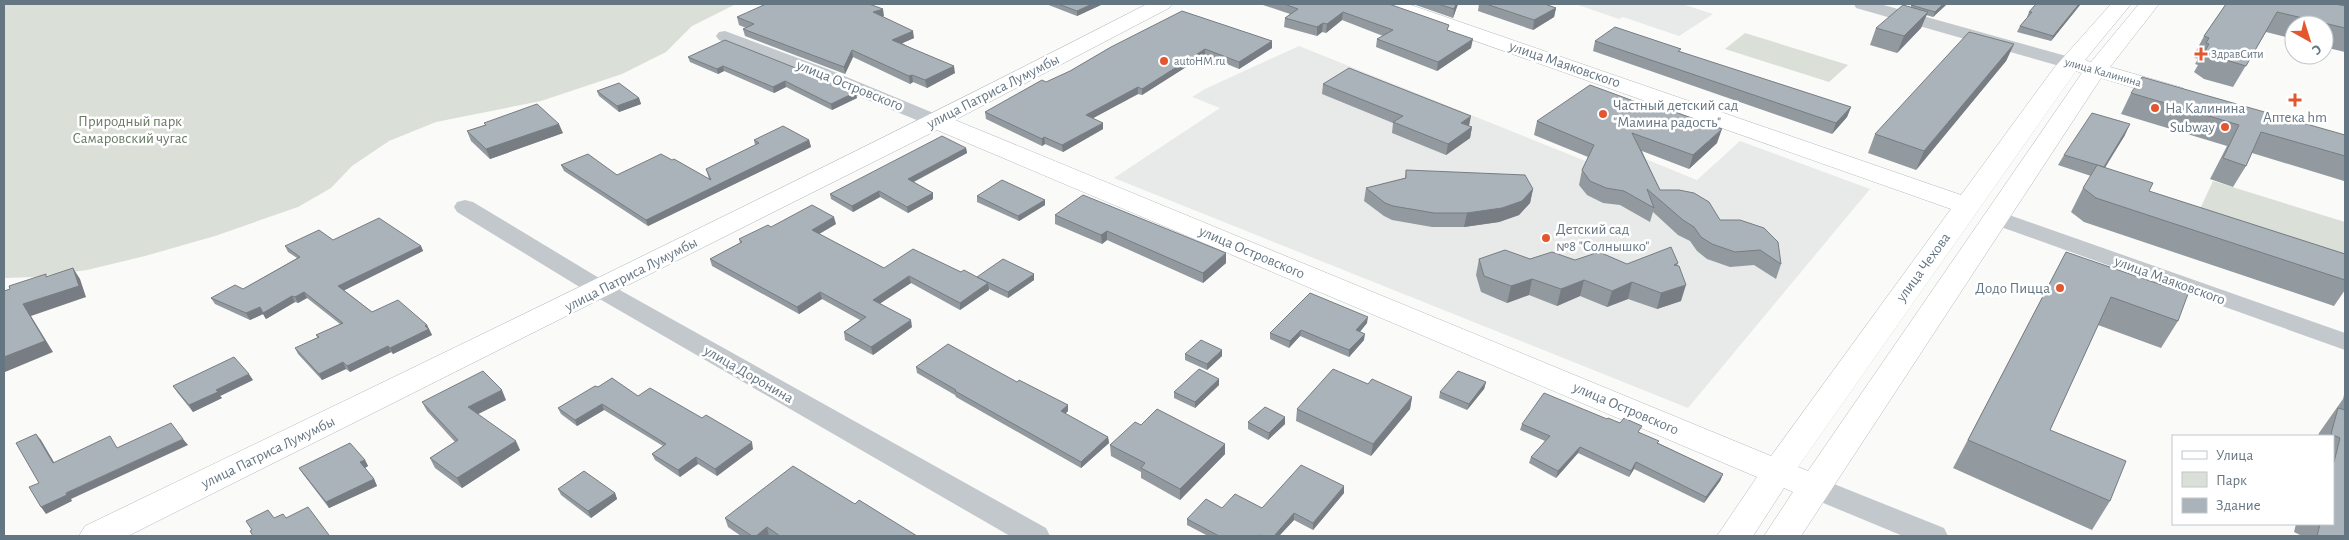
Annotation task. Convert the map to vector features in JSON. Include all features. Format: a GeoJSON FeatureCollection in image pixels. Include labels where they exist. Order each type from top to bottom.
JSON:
{"type":"FeatureCollection","features":[{"type":"Feature","properties":{"kind":"street","name":"улица Патриса Лумумбы"},"geometry":{"type":"LineString","coordinates":[[97,536],[600,290],[936,121],[1162,4]]}},
{"type":"Feature","properties":{"kind":"street","name":"улица Маяковского"},"geometry":{"type":"LineString","coordinates":[[1389,4],[1967,206]]}},
{"type":"Feature","properties":{"kind":"street","name":"улица Калинина"},"geometry":{"type":"LineString","coordinates":[[1862,4],[2193,97]]}},
{"type":"Feature","properties":{"kind":"street","name":"улица Чехова"},"geometry":{"type":"LineString","coordinates":[[1734,536],[1778,471],[2070,63],[2121,4]]}},
{"type":"Feature","properties":{"kind":"street","name":"улица Чехова"},"geometry":{"type":"LineString","coordinates":[[1782,536],[1995,217],[2096,70],[2148,4]]}},
{"type":"Feature","properties":{"kind":"street","name":"улица Островского"},"geometry":{"type":"LineString","coordinates":[[725,36],[818,72],[1814,486]]}},
{"type":"Feature","properties":{"kind":"street","name":"улица Доронина"},"geometry":{"type":"LineString","coordinates":[[465,207],[600,290],[1034,536]]}},
{"type":"Feature","properties":{"kind":"street","name":"улица Маяковского"},"geometry":{"type":"LineString","coordinates":[[1995,217],[2345,342]]}},
{"type":"Feature","properties":{"kind":"street"},"geometry":{"type":"LineString","coordinates":[[1814,486],[1933,536]]}},
{"type":"Feature","properties":{"kind":"shaded area"},"geometry":{"type":"Polygon","coordinates":[[[1575,4],[1682,4],[1713,14],[1679,36],[1623,17],[1619,19],[1575,4]]]}},
{"type":"Feature","properties":{"kind":"shaded area","name":"Детский сад №8 \"Солнышко\""},"geometry":{"type":"Polygon","coordinates":[[[1299,46],[1588,162],[1616,147],[1697,180],[1740,141],[1870,189],[1688,408],[1114,178],[1220,108],[1192,97],[1205,89],[1299,46]]]}},
{"type":"Feature","properties":{"kind":"green space","name":"Природный парк Самаровский чугас"},"geometry":{"type":"Polygon","coordinates":[[[4,4],[736,4],[692,26],[666,52],[622,74],[541,101],[436,122],[389,141],[352,166],[331,188],[298,207],[215,236],[145,256],[87,270],[35,277],[4,278],[4,4]]]}},
{"type":"Feature","properties":{"kind":"green space"},"geometry":{"type":"Polygon","coordinates":[[[1745,33],[1848,65],[1829,82],[1725,49],[1745,33]]]}},
{"type":"Feature","properties":{"kind":"green space"},"geometry":{"type":"Polygon","coordinates":[[[2213,181],[2345,222],[2345,256],[2200,209],[2213,181]]]}},
{"type":"Feature","properties":{"kind":"building"},"geometry":{"type":"Polygon","coordinates":[[[766,4],[869,4],[883,9],[873,12],[913,31],[892,40],[954,66],[925,80],[912,75],[909,76],[852,50],[844,67],[743,29],[754,24],[737,17],[766,4]]]}},
{"type":"Feature","properties":{"kind":"building"},"geometry":{"type":"Polygon","coordinates":[[[1058,4],[1092,4],[1077,11],[1058,4]]]}},
{"type":"Feature","properties":{"kind":"building"},"geometry":{"type":"Polygon","coordinates":[[[1284,4],[1389,4],[1449,25],[1447,30],[1473,39],[1438,62],[1377,39],[1393,30],[1343,12],[1327,24],[1323,23],[1317,27],[1285,18],[1298,9],[1284,4]]]}},
{"type":"Feature","properties":{"kind":"building"},"geometry":{"type":"Polygon","coordinates":[[[1438,4],[1456,4],[1454,9],[1438,4]]]}},
{"type":"Feature","properties":{"kind":"building"},"geometry":{"type":"Polygon","coordinates":[[[1486,4],[1545,4],[1556,8],[1534,20],[1486,4]]]}},
{"type":"Feature","properties":{"kind":"building"},"geometry":{"type":"Polygon","coordinates":[[[1943,4],[1935,12],[1911,5],[1943,4]]]}},
{"type":"Feature","properties":{"kind":"building"},"geometry":{"type":"Polygon","coordinates":[[[2036,4],[2079,4],[2053,36],[2020,26],[2036,4]]]}},
{"type":"Feature","properties":{"kind":"building"},"geometry":{"type":"Polygon","coordinates":[[[2226,4],[2335,4],[2345,6],[2345,28],[2334,25],[2334,15],[2290,15],[2277,12],[2246,66],[2216,57],[2205,51],[2209,44],[2206,43],[2209,38],[2204,36],[2226,4]]]}},
{"type":"Feature","properties":{"kind":"building"},"geometry":{"type":"Polygon","coordinates":[[[1903,5],[1928,12],[1904,36],[1876,28],[1903,5]]]}},
{"type":"Feature","properties":{"kind":"building"},"geometry":{"type":"Polygon","coordinates":[[[1182,11],[1272,41],[1239,62],[1205,49],[1142,89],[1138,87],[1086,115],[1103,123],[1062,145],[1044,137],[1042,139],[985,112],[1042,80],[1046,82],[1070,71],[1111,47],[1182,11]]]}},
{"type":"Feature","properties":{"kind":"building"},"geometry":{"type":"Polygon","coordinates":[[[1615,27],[1681,49],[1678,51],[1851,107],[1836,123],[1595,41],[1615,27]]]}},
{"type":"Feature","properties":{"kind":"building"},"geometry":{"type":"Polygon","coordinates":[[[1969,32],[2014,44],[1924,151],[1875,134],[1969,32]]]}},
{"type":"Feature","properties":{"kind":"building"},"geometry":{"type":"Polygon","coordinates":[[[725,40],[856,92],[831,104],[785,81],[773,87],[723,66],[717,69],[688,57],[725,40]]]}},
{"type":"Feature","properties":{"kind":"building"},"geometry":{"type":"Polygon","coordinates":[[[1349,68],[1471,116],[1461,123],[1472,127],[1448,144],[1393,122],[1403,116],[1323,84],[1349,68]]]}},
{"type":"Feature","properties":{"kind":"building"},"geometry":{"type":"Polygon","coordinates":[[[2142,77],[2345,135],[2345,156],[2261,132],[2246,166],[2223,158],[2239,125],[2131,93],[2142,77]]]}},
{"type":"Feature","properties":{"kind":"building"},"geometry":{"type":"Polygon","coordinates":[[[619,83],[639,98],[617,106],[597,91],[619,83]]]}},
{"type":"Feature","properties":{"kind":"building"},"geometry":{"type":"Polygon","coordinates":[[[1590,85],[1658,110],[1661,107],[1722,129],[1693,155],[1632,133],[1660,190],[1679,190],[1694,193],[1709,202],[1720,220],[1740,220],[1764,228],[1778,242],[1781,264],[1760,250],[1735,252],[1712,244],[1701,237],[1694,227],[1647,189],[1654,208],[1624,191],[1606,188],[1590,181],[1582,170],[1594,145],[1537,121],[1590,85]]]}},
{"type":"Feature","properties":{"kind":"building"},"geometry":{"type":"Polygon","coordinates":[[[537,104],[559,124],[486,149],[467,131],[486,125],[484,123],[537,104]]]}},
{"type":"Feature","properties":{"kind":"building"},"geometry":{"type":"Polygon","coordinates":[[[2092,113],[2130,124],[2104,167],[2064,155],[2092,113]]]}},
{"type":"Feature","properties":{"kind":"building"},"geometry":{"type":"Polygon","coordinates":[[[783,126],[809,140],[646,220],[561,165],[588,154],[617,175],[661,154],[672,160],[674,159],[711,180],[706,169],[759,143],[754,140],[783,126]]]}},
{"type":"Feature","properties":{"kind":"building"},"geometry":{"type":"Polygon","coordinates":[[[942,136],[966,148],[908,179],[933,193],[907,207],[879,191],[852,206],[830,194],[942,136]]]}},
{"type":"Feature","properties":{"kind":"building"},"geometry":{"type":"Polygon","coordinates":[[[2097,165],[2153,183],[2149,191],[2345,254],[2345,280],[2096,198],[2083,188],[2097,165]]]}},
{"type":"Feature","properties":{"kind":"building"},"geometry":{"type":"Polygon","coordinates":[[[1406,170],[1525,175],[1533,189],[1522,201],[1502,208],[1467,213],[1434,213],[1393,206],[1385,203],[1366,188],[1406,178],[1406,170]]]}},
{"type":"Feature","properties":{"kind":"building"},"geometry":{"type":"Polygon","coordinates":[[[1002,180],[1045,200],[1018,216],[977,196],[1002,180]]]}},
{"type":"Feature","properties":{"kind":"building"},"geometry":{"type":"Polygon","coordinates":[[[1083,195],[1226,253],[1203,273],[1107,231],[1101,235],[1055,215],[1083,195]]]}},
{"type":"Feature","properties":{"kind":"building"},"geometry":{"type":"Polygon","coordinates":[[[812,205],[834,217],[812,230],[884,268],[913,249],[961,272],[964,270],[988,283],[960,303],[909,276],[873,300],[911,320],[871,347],[844,332],[866,317],[820,292],[797,307],[710,259],[742,242],[739,239],[768,225],[771,227],[812,205]]]}},
{"type":"Feature","properties":{"kind":"building"},"geometry":{"type":"Polygon","coordinates":[[[379,218],[421,246],[338,286],[372,312],[398,300],[427,325],[425,326],[429,329],[390,348],[388,346],[347,366],[343,362],[319,374],[295,348],[319,337],[316,335],[343,323],[304,292],[295,297],[292,296],[263,313],[260,307],[246,313],[211,298],[235,285],[243,289],[300,257],[285,246],[319,230],[333,240],[379,218]]]}},
{"type":"Feature","properties":{"kind":"building"},"geometry":{"type":"Polygon","coordinates":[[[1671,247],[1678,263],[1674,265],[1679,266],[1686,285],[1661,293],[1632,282],[1612,291],[1584,280],[1561,289],[1532,279],[1511,286],[1484,276],[1479,259],[1505,250],[1530,259],[1552,252],[1575,260],[1599,252],[1627,264],[1671,247]]]}},
{"type":"Feature","properties":{"kind":"building"},"geometry":{"type":"Polygon","coordinates":[[[2066,252],[2188,294],[2178,321],[2111,297],[2050,430],[2126,461],[2110,501],[1968,440],[2066,252]]]}},
{"type":"Feature","properties":{"kind":"building"},"geometry":{"type":"Polygon","coordinates":[[[1003,259],[1034,274],[1008,292],[977,277],[1003,259]]]}},
{"type":"Feature","properties":{"kind":"building"},"geometry":{"type":"Polygon","coordinates":[[[73,268],[79,286],[23,304],[45,341],[4,357],[4,291],[10,289],[9,286],[46,274],[46,277],[73,268]]]}},
{"type":"Feature","properties":{"kind":"building"},"geometry":{"type":"Polygon","coordinates":[[[1310,293],[1368,317],[1356,330],[1365,334],[1349,350],[1301,330],[1290,341],[1270,333],[1310,293]]]}},
{"type":"Feature","properties":{"kind":"building"},"geometry":{"type":"Polygon","coordinates":[[[1201,340],[1222,350],[1207,364],[1185,354],[1201,340]]]}},
{"type":"Feature","properties":{"kind":"building"},"geometry":{"type":"Polygon","coordinates":[[[948,344],[1017,382],[1019,380],[1068,405],[1061,411],[1108,437],[1081,462],[916,367],[948,344]]]}},
{"type":"Feature","properties":{"kind":"building"},"geometry":{"type":"Polygon","coordinates":[[[234,357],[249,374],[216,390],[218,392],[189,405],[173,386],[234,357]]]}},
{"type":"Feature","properties":{"kind":"building"},"geometry":{"type":"Polygon","coordinates":[[[1199,369],[1219,379],[1195,402],[1174,392],[1199,369]]]}},
{"type":"Feature","properties":{"kind":"building"},"geometry":{"type":"Polygon","coordinates":[[[1333,369],[1368,384],[1372,379],[1412,397],[1373,444],[1297,409],[1333,369]]]}},
{"type":"Feature","properties":{"kind":"building"},"geometry":{"type":"Polygon","coordinates":[[[483,371],[502,390],[468,407],[516,441],[457,478],[430,458],[458,440],[422,402],[483,371]]]}},
{"type":"Feature","properties":{"kind":"building"},"geometry":{"type":"Polygon","coordinates":[[[1458,371],[1486,382],[1469,404],[1440,392],[1458,371]]]}},
{"type":"Feature","properties":{"kind":"building"},"geometry":{"type":"Polygon","coordinates":[[[612,378],[638,396],[650,388],[702,418],[706,415],[752,442],[715,469],[696,457],[678,470],[652,454],[666,444],[602,404],[575,420],[558,408],[612,378]]]}},
{"type":"Feature","properties":{"kind":"building"},"geometry":{"type":"Polygon","coordinates":[[[1544,393],[1607,419],[1620,423],[1624,418],[1642,426],[1638,432],[1723,474],[1706,497],[1636,462],[1631,471],[1580,447],[1558,471],[1531,457],[1550,436],[1522,424],[1544,393]]]}},
{"type":"Feature","properties":{"kind":"building"},"geometry":{"type":"Polygon","coordinates":[[[1265,407],[1285,417],[1269,433],[1248,422],[1265,407]]]}},
{"type":"Feature","properties":{"kind":"building"},"geometry":{"type":"Polygon","coordinates":[[[2338,408],[2345,410],[2345,536],[2317,536],[2320,525],[2334,525],[2334,462],[2340,438],[2331,434],[2338,408]]]}},
{"type":"Feature","properties":{"kind":"building"},"geometry":{"type":"Polygon","coordinates":[[[1157,409],[1225,444],[1180,489],[1141,468],[1145,463],[1110,445],[1135,422],[1141,425],[1157,409]]]}},
{"type":"Feature","properties":{"kind":"building"},"geometry":{"type":"Polygon","coordinates":[[[171,423],[183,439],[66,493],[67,495],[41,507],[29,487],[39,483],[16,443],[36,434],[53,463],[110,436],[117,448],[171,423]]]}},
{"type":"Feature","properties":{"kind":"building"},"geometry":{"type":"Polygon","coordinates":[[[350,443],[365,460],[360,462],[374,479],[326,502],[299,468],[350,443]]]}},
{"type":"Feature","properties":{"kind":"building"},"geometry":{"type":"Polygon","coordinates":[[[1301,465],[1344,486],[1313,523],[1294,513],[1274,536],[1219,536],[1187,519],[1206,499],[1222,508],[1235,494],[1262,508],[1301,465]]]}},
{"type":"Feature","properties":{"kind":"building"},"geometry":{"type":"Polygon","coordinates":[[[793,466],[855,504],[859,500],[917,536],[780,536],[767,527],[756,536],[752,536],[725,518],[793,466]]]}},
{"type":"Feature","properties":{"kind":"building"},"geometry":{"type":"Polygon","coordinates":[[[584,471],[615,493],[588,511],[558,489],[584,471]]]}},
{"type":"Feature","properties":{"kind":"building"},"geometry":{"type":"Polygon","coordinates":[[[308,507],[329,535],[328,536],[253,536],[250,531],[252,530],[246,521],[268,510],[274,518],[283,514],[286,518],[308,507]]]}},
{"type":"Feature","properties":{"kind":"place","name":"ЗдравСити"},"geometry":{"type":"Point","coordinates":[2201,54]}},
{"type":"Feature","properties":{"kind":"place","name":"autoHM.ru"},"geometry":{"type":"Point","coordinates":[1164,61]}},
{"type":"Feature","properties":{"kind":"place","name":"Аптека hm"},"geometry":{"type":"Point","coordinates":[2295,100]}},
{"type":"Feature","properties":{"kind":"place","name":"На Калинина"},"geometry":{"type":"Point","coordinates":[2155,108]}},
{"type":"Feature","properties":{"kind":"place","name":"Частный детский сад \"Мамина радость\""},"geometry":{"type":"Point","coordinates":[1603,114]}},
{"type":"Feature","properties":{"kind":"place","name":"Subway"},"geometry":{"type":"Point","coordinates":[2225,127]}},
{"type":"Feature","properties":{"kind":"place","name":"Детский сад №8 \"Солнышко\""},"geometry":{"type":"Point","coordinates":[1546,238]}},
{"type":"Feature","properties":{"kind":"place","name":"Додо Пицца"},"geometry":{"type":"Point","coordinates":[2060,288]}}]}
